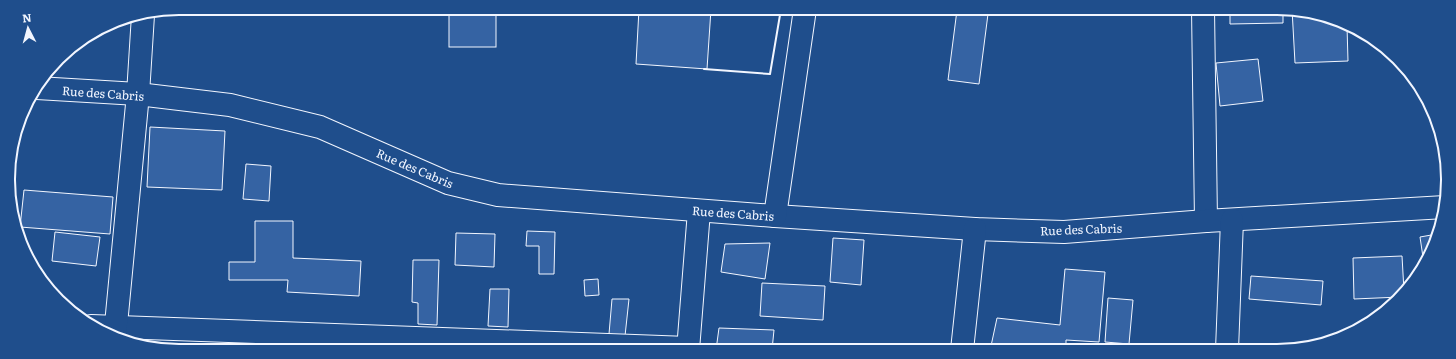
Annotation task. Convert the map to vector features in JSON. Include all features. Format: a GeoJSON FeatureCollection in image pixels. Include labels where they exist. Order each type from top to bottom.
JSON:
{"type":"FeatureCollection","features":[{"type":"Feature","properties":{"kind":"street"},"geometry":{"type":"LineString","coordinates":[[774,216],[804,15]]}},
{"type":"Feature","properties":{"kind":"street"},"geometry":{"type":"LineString","coordinates":[[1203,15],[1206,221]]}},
{"type":"Feature","properties":{"kind":"street"},"geometry":{"type":"LineString","coordinates":[[115,330],[144,19]]}},
{"type":"Feature","properties":{"kind":"street","name":"Rue des Cabris"},"geometry":{"type":"LineString","coordinates":[[43,88],[138,94],[230,105],[320,127],[448,183],[498,195],[774,216],[975,229],[1064,232],[1206,221],[1439,207]]}},
{"type":"Feature","properties":{"kind":"street"},"geometry":{"type":"LineString","coordinates":[[688,344],[699,211]]}},
{"type":"Feature","properties":{"kind":"street"},"geometry":{"type":"LineString","coordinates":[[1227,344],[1232,220]]}},
{"type":"Feature","properties":{"kind":"street"},"geometry":{"type":"LineString","coordinates":[[963,344],[975,229]]}},
{"type":"Feature","properties":{"kind":"street"},"geometry":{"type":"LineString","coordinates":[[117,331],[529,344]]}},
{"type":"Feature","properties":{"kind":"building"},"geometry":{"type":"Polygon","coordinates":[[[449,15],[496,15],[496,47],[449,47],[449,15]]]}},
{"type":"Feature","properties":{"kind":"building"},"geometry":{"type":"Polygon","coordinates":[[[639,15],[711,15],[707,69],[636,64],[639,15]]]}},
{"type":"Feature","properties":{"kind":"building"},"geometry":{"type":"Polygon","coordinates":[[[956,15],[988,15],[979,84],[948,80],[956,15]]]}},
{"type":"Feature","properties":{"kind":"building"},"geometry":{"type":"Polygon","coordinates":[[[1230,15],[1283,15],[1283,23],[1230,24],[1230,15]]]}},
{"type":"Feature","properties":{"kind":"building"},"geometry":{"type":"Polygon","coordinates":[[[1292,15],[1309,18],[1347,31],[1348,61],[1295,63],[1292,15]]]}},
{"type":"Feature","properties":{"kind":"building"},"geometry":{"type":"Polygon","coordinates":[[[1258,59],[1263,101],[1220,106],[1216,63],[1258,59]]]}},
{"type":"Feature","properties":{"kind":"building"},"geometry":{"type":"Polygon","coordinates":[[[150,127],[225,131],[222,190],[147,187],[150,127]]]}},
{"type":"Feature","properties":{"kind":"building"},"geometry":{"type":"Polygon","coordinates":[[[246,164],[271,166],[269,201],[243,199],[246,164]]]}},
{"type":"Feature","properties":{"kind":"building"},"geometry":{"type":"Polygon","coordinates":[[[24,190],[113,197],[110,234],[23,227],[21,221],[24,190]]]}},
{"type":"Feature","properties":{"kind":"building"},"geometry":{"type":"Polygon","coordinates":[[[255,221],[293,221],[293,258],[361,261],[359,296],[287,292],[288,280],[229,280],[229,262],[255,262],[255,221]]]}},
{"type":"Feature","properties":{"kind":"building"},"geometry":{"type":"Polygon","coordinates":[[[527,231],[555,232],[554,274],[539,274],[539,246],[526,246],[527,231]]]}},
{"type":"Feature","properties":{"kind":"building"},"geometry":{"type":"Polygon","coordinates":[[[55,232],[100,237],[96,266],[52,261],[55,232]]]}},
{"type":"Feature","properties":{"kind":"building"},"geometry":{"type":"Polygon","coordinates":[[[456,233],[495,234],[494,267],[455,265],[456,233]]]}},
{"type":"Feature","properties":{"kind":"building"},"geometry":{"type":"Polygon","coordinates":[[[1431,235],[1423,255],[1420,237],[1431,235]]]}},
{"type":"Feature","properties":{"kind":"building"},"geometry":{"type":"Polygon","coordinates":[[[833,238],[864,240],[861,285],[830,282],[833,238]]]}},
{"type":"Feature","properties":{"kind":"building"},"geometry":{"type":"Polygon","coordinates":[[[770,243],[765,279],[721,272],[725,244],[770,243]]]}},
{"type":"Feature","properties":{"kind":"building"},"geometry":{"type":"Polygon","coordinates":[[[1402,256],[1404,284],[1391,297],[1354,299],[1353,258],[1402,256]]]}},
{"type":"Feature","properties":{"kind":"building"},"geometry":{"type":"Polygon","coordinates":[[[413,260],[439,260],[437,325],[418,324],[418,303],[412,302],[413,260]]]}},
{"type":"Feature","properties":{"kind":"building"},"geometry":{"type":"Polygon","coordinates":[[[1065,269],[1105,272],[1099,342],[1066,340],[1066,344],[991,344],[997,318],[1060,325],[1065,269]]]}},
{"type":"Feature","properties":{"kind":"building"},"geometry":{"type":"Polygon","coordinates":[[[1251,276],[1323,281],[1321,305],[1249,299],[1251,276]]]}},
{"type":"Feature","properties":{"kind":"building"},"geometry":{"type":"Polygon","coordinates":[[[598,279],[599,295],[585,296],[584,280],[598,279]]]}},
{"type":"Feature","properties":{"kind":"building"},"geometry":{"type":"Polygon","coordinates":[[[762,283],[825,286],[823,320],[760,316],[762,283]]]}},
{"type":"Feature","properties":{"kind":"building"},"geometry":{"type":"Polygon","coordinates":[[[490,289],[509,289],[508,327],[488,326],[490,289]]]}},
{"type":"Feature","properties":{"kind":"building"},"geometry":{"type":"Polygon","coordinates":[[[1108,298],[1133,300],[1129,344],[1105,342],[1108,298]]]}},
{"type":"Feature","properties":{"kind":"building"},"geometry":{"type":"Polygon","coordinates":[[[612,299],[629,299],[625,336],[609,334],[612,299]]]}},
{"type":"Feature","properties":{"kind":"building"},"geometry":{"type":"Polygon","coordinates":[[[719,328],[774,330],[773,344],[717,344],[719,328]]]}},
{"type":"Feature","properties":{"kind":"wall"},"geometry":{"type":"LineString","coordinates":[[704,69],[770,74],[780,15]]}}]}
